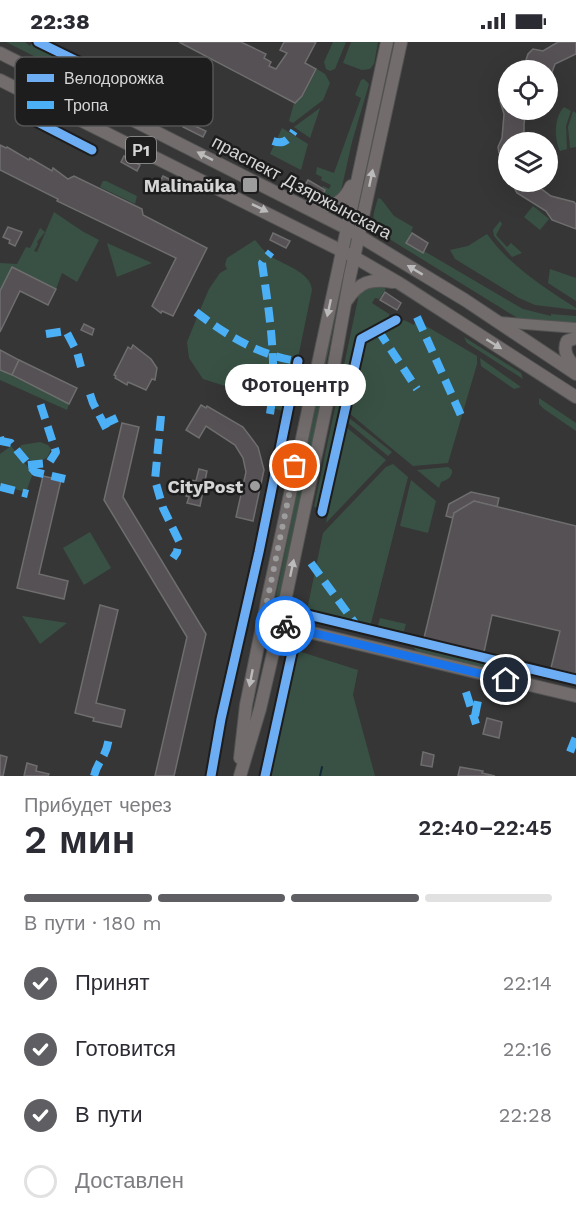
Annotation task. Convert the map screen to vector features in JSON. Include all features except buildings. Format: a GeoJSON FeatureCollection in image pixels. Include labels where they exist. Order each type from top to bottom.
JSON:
{"type":"FeatureCollection","features":[{"type":"Feature","properties":{"kind":"main road"},"geometry":{"type":"LineString","coordinates":[[239,776],[246,705],[387,42]]}},
{"type":"Feature","properties":{"kind":"main road"},"geometry":{"type":"LineString","coordinates":[[239,776],[260,709],[279,625],[328,398],[344,304],[400,42]]}},
{"type":"Feature","properties":{"kind":"main road","name":"праспект Дзяржынскага"},"geometry":{"type":"LineString","coordinates":[[0,52],[15,60]]}},
{"type":"Feature","properties":{"kind":"main road","name":"праспект Дзяржынскага"},"geometry":{"type":"LineString","coordinates":[[0,80],[15,87]]}},
{"type":"Feature","properties":{"kind":"main road","name":"праспект Дзяржынскага"},"geometry":{"type":"LineString","coordinates":[[92,126],[354,257],[399,283],[576,397]]}},
{"type":"Feature","properties":{"kind":"main road","name":"праспект Дзяржынскага"},"geometry":{"type":"LineString","coordinates":[[147,126],[346,228],[498,322],[576,374]]}},
{"type":"Feature","properties":{"kind":"main road"},"geometry":{"type":"LineString","coordinates":[[295,201],[326,207],[342,200],[348,193],[361,162]]}},
{"type":"Feature","properties":{"kind":"main road"},"geometry":{"type":"LineString","coordinates":[[344,304],[357,287],[367,281],[380,280],[399,283]]}},
{"type":"Feature","properties":{"kind":"main road"},"geometry":{"type":"LineString","coordinates":[[576,338],[567,341],[565,349],[576,368]]}},
{"type":"Feature","properties":{"kind":"main road"},"geometry":{"type":"LineString","coordinates":[[263,621],[576,696]]}},
{"type":"Feature","properties":{"kind":"street"},"geometry":{"type":"LineString","coordinates":[[498,322],[576,328]]}},
{"type":"Feature","properties":{"kind":"green space"},"geometry":{"type":"Polygon","coordinates":[[[6,42],[25,42],[57,57],[36,57],[6,42]]]}},
{"type":"Feature","properties":{"kind":"green space"},"geometry":{"type":"Polygon","coordinates":[[[333,42],[346,42],[335,69],[330,71],[326,69],[324,62],[333,42]]]}},
{"type":"Feature","properties":{"kind":"green space"},"geometry":{"type":"Polygon","coordinates":[[[351,42],[378,42],[374,64],[370,69],[362,70],[343,63],[351,42]]]}},
{"type":"Feature","properties":{"kind":"green space"},"geometry":{"type":"Polygon","coordinates":[[[317,69],[325,74],[330,83],[323,100],[293,123],[289,121],[294,103],[303,96],[317,69]]]}},
{"type":"Feature","properties":{"kind":"green space"},"geometry":{"type":"Polygon","coordinates":[[[364,79],[369,84],[341,191],[332,200],[320,201],[301,191],[302,188],[321,197],[325,190],[323,186],[329,189],[331,185],[321,180],[322,177],[316,174],[317,167],[334,173],[361,98],[355,95],[361,80],[364,79]]]}},
{"type":"Feature","properties":{"kind":"green space"},"geometry":{"type":"Polygon","coordinates":[[[564,107],[571,111],[566,126],[567,149],[560,151],[556,128],[564,107]]]}},
{"type":"Feature","properties":{"kind":"green space"},"geometry":{"type":"Polygon","coordinates":[[[320,108],[310,138],[294,127],[320,108]]]}},
{"type":"Feature","properties":{"kind":"green space"},"geometry":{"type":"Polygon","coordinates":[[[573,111],[576,113],[576,147],[570,148],[568,127],[573,111]]]}},
{"type":"Feature","properties":{"kind":"green space"},"geometry":{"type":"Polygon","coordinates":[[[282,128],[308,144],[301,170],[270,154],[282,128]]]}},
{"type":"Feature","properties":{"kind":"green space"},"geometry":{"type":"Polygon","coordinates":[[[103,181],[137,196],[135,204],[100,187],[103,181]]]}},
{"type":"Feature","properties":{"kind":"green space"},"geometry":{"type":"Polygon","coordinates":[[[378,198],[394,216],[413,227],[407,243],[523,309],[551,316],[551,314],[576,316],[576,325],[519,319],[378,232],[373,220],[378,198]]]}},
{"type":"Feature","properties":{"kind":"green space"},"geometry":{"type":"Polygon","coordinates":[[[533,206],[549,219],[540,230],[524,217],[533,206]]]}},
{"type":"Feature","properties":{"kind":"green space"},"geometry":{"type":"Polygon","coordinates":[[[54,212],[99,240],[77,282],[62,273],[56,289],[12,267],[0,291],[0,263],[17,264],[26,247],[30,248],[40,228],[45,232],[37,242],[34,251],[37,252],[54,212]]]}},
{"type":"Feature","properties":{"kind":"green space"},"geometry":{"type":"Polygon","coordinates":[[[500,221],[502,224],[496,235],[507,247],[511,243],[522,253],[512,257],[494,236],[493,230],[500,221]]]}},
{"type":"Feature","properties":{"kind":"green space"},"geometry":{"type":"Polygon","coordinates":[[[487,234],[517,266],[576,310],[535,305],[519,298],[455,259],[450,250],[468,246],[487,234]]]}},
{"type":"Feature","properties":{"kind":"green space"},"geometry":{"type":"Polygon","coordinates":[[[255,240],[269,255],[302,274],[312,290],[285,412],[239,396],[225,386],[203,379],[189,358],[187,342],[209,289],[220,273],[227,269],[225,265],[227,258],[255,240]]]}},
{"type":"Feature","properties":{"kind":"green space"},"geometry":{"type":"Polygon","coordinates":[[[107,243],[152,263],[117,277],[107,243]]]}},
{"type":"Feature","properties":{"kind":"green space"},"geometry":{"type":"Polygon","coordinates":[[[343,268],[345,269],[324,374],[321,403],[279,597],[276,596],[343,268]]]}},
{"type":"Feature","properties":{"kind":"green space"},"geometry":{"type":"Polygon","coordinates":[[[550,269],[576,278],[576,301],[548,283],[550,269]]]}},
{"type":"Feature","properties":{"kind":"green space"},"geometry":{"type":"Polygon","coordinates":[[[378,284],[386,289],[379,299],[375,298],[372,303],[389,314],[390,319],[358,335],[320,508],[314,507],[359,294],[361,290],[378,284]]]}},
{"type":"Feature","properties":{"kind":"green space"},"geometry":{"type":"Polygon","coordinates":[[[404,320],[414,325],[416,320],[477,356],[477,364],[448,463],[413,466],[349,413],[364,342],[404,320]]]}},
{"type":"Feature","properties":{"kind":"green space"},"geometry":{"type":"Polygon","coordinates":[[[464,337],[521,373],[523,379],[467,343],[464,337]]]}},
{"type":"Feature","properties":{"kind":"green space"},"geometry":{"type":"Polygon","coordinates":[[[480,358],[521,387],[514,389],[481,366],[480,358]]]}},
{"type":"Feature","properties":{"kind":"green space"},"geometry":{"type":"Polygon","coordinates":[[[0,370],[69,404],[67,410],[0,380],[0,370]]]}},
{"type":"Feature","properties":{"kind":"green space"},"geometry":{"type":"Polygon","coordinates":[[[539,398],[576,423],[576,431],[544,409],[539,404],[539,398]]]}},
{"type":"Feature","properties":{"kind":"green space"},"geometry":{"type":"Polygon","coordinates":[[[348,417],[392,452],[388,456],[347,422],[348,417]]]}},
{"type":"Feature","properties":{"kind":"green space"},"geometry":{"type":"Polygon","coordinates":[[[346,427],[386,460],[326,523],[346,427]]]}},
{"type":"Feature","properties":{"kind":"green space"},"geometry":{"type":"Polygon","coordinates":[[[40,442],[51,449],[47,458],[39,461],[31,460],[19,451],[21,445],[40,442]]]}},
{"type":"Feature","properties":{"kind":"green space"},"geometry":{"type":"Polygon","coordinates":[[[11,446],[33,473],[26,492],[0,485],[0,454],[11,446]]]}},
{"type":"Feature","properties":{"kind":"green space"},"geometry":{"type":"Polygon","coordinates":[[[393,464],[408,477],[370,627],[309,613],[307,610],[323,533],[386,467],[393,464]]]}},
{"type":"Feature","properties":{"kind":"green space"},"geometry":{"type":"Polygon","coordinates":[[[448,467],[452,470],[452,475],[441,482],[439,488],[417,470],[448,467]]]}},
{"type":"Feature","properties":{"kind":"green space"},"geometry":{"type":"Polygon","coordinates":[[[411,480],[436,501],[428,533],[400,526],[411,480]]]}},
{"type":"Feature","properties":{"kind":"green space"},"geometry":{"type":"Polygon","coordinates":[[[90,532],[111,568],[84,585],[63,548],[90,532]]]}},
{"type":"Feature","properties":{"kind":"green space"},"geometry":{"type":"Polygon","coordinates":[[[22,616],[67,623],[40,644],[22,616]]]}},
{"type":"Feature","properties":{"kind":"green space"},"geometry":{"type":"Polygon","coordinates":[[[380,618],[406,624],[404,631],[399,634],[380,629],[378,625],[380,618]]]}},
{"type":"Feature","properties":{"kind":"green space"},"geometry":{"type":"Polygon","coordinates":[[[413,647],[504,668],[500,673],[419,653],[413,647]]]}},
{"type":"Feature","properties":{"kind":"green space"},"geometry":{"type":"Polygon","coordinates":[[[295,650],[358,670],[353,695],[375,776],[268,776],[295,650]]]}},
{"type":"Feature","properties":{"kind":"waterway"},"geometry":{"type":"LineString","coordinates":[[320,776],[322,767]]}},
{"type":"Feature","properties":{"kind":"marked path"},"geometry":{"type":"LineString","coordinates":[[273,141],[285,141],[294,131]]}},
{"type":"Feature","properties":{"kind":"marked path"},"geometry":{"type":"LineString","coordinates":[[270,414],[273,357],[262,263],[271,252]]}},
{"type":"Feature","properties":{"kind":"marked path"},"geometry":{"type":"LineString","coordinates":[[196,312],[219,329],[244,343],[270,354],[298,361]]}},
{"type":"Feature","properties":{"kind":"marked path"},"geometry":{"type":"LineString","coordinates":[[417,317],[463,420]]}},
{"type":"Feature","properties":{"kind":"marked path"},"geometry":{"type":"LineString","coordinates":[[378,330],[417,389]]}},
{"type":"Feature","properties":{"kind":"marked path"},"geometry":{"type":"LineString","coordinates":[[46,334],[66,331],[77,352],[81,367]]}},
{"type":"Feature","properties":{"kind":"marked path"},"geometry":{"type":"LineString","coordinates":[[90,394],[108,432]]}},
{"type":"Feature","properties":{"kind":"marked path"},"geometry":{"type":"LineString","coordinates":[[28,465],[49,463],[56,452],[39,400]]}},
{"type":"Feature","properties":{"kind":"marked path"},"geometry":{"type":"LineString","coordinates":[[161,416],[155,480],[163,508],[179,541],[173,558]]}},
{"type":"Feature","properties":{"kind":"marked path"},"geometry":{"type":"LineString","coordinates":[[104,424],[117,418]]}},
{"type":"Feature","properties":{"kind":"marked path"},"geometry":{"type":"LineString","coordinates":[[0,437],[1,441],[11,443],[35,472],[65,479]]}},
{"type":"Feature","properties":{"kind":"marked path"},"geometry":{"type":"LineString","coordinates":[[0,487],[28,494]]}},
{"type":"Feature","properties":{"kind":"marked path"},"geometry":{"type":"LineString","coordinates":[[311,563],[357,626]]}},
{"type":"Feature","properties":{"kind":"marked path"},"geometry":{"type":"LineString","coordinates":[[466,692],[476,724]]}},
{"type":"Feature","properties":{"kind":"marked path"},"geometry":{"type":"LineString","coordinates":[[475,716],[479,695]]}},
{"type":"Feature","properties":{"kind":"marked path"},"geometry":{"type":"LineString","coordinates":[[94,776],[109,736]]}},
{"type":"Feature","properties":{"kind":"marked path"},"geometry":{"type":"LineString","coordinates":[[570,752],[576,737]]}},
{"type":"Feature","properties":{"kind":"cycle path"},"geometry":{"type":"LineString","coordinates":[[38,42],[69,57]]}},
{"type":"Feature","properties":{"kind":"cycle path"},"geometry":{"type":"LineString","coordinates":[[45,126],[92,150]]}},
{"type":"Feature","properties":{"kind":"cycle path"},"geometry":{"type":"LineString","coordinates":[[322,512],[361,339],[396,320]]}},
{"type":"Feature","properties":{"kind":"cycle path"},"geometry":{"type":"LineString","coordinates":[[211,776],[221,719],[259,552],[298,361]]}},
{"type":"Feature","properties":{"kind":"cycle path"},"geometry":{"type":"LineString","coordinates":[[299,616],[308,615],[576,680]]}},
{"type":"Feature","properties":{"kind":"cycle path"},"geometry":{"type":"LineString","coordinates":[[265,776],[293,648]]}},
{"type":"Feature","properties":{"kind":"way so far"},"geometry":{"type":"LineString","coordinates":[[285,626],[263,621],[295,466]]}},
{"type":"Feature","properties":{"kind":"place","name":"Malinaŭka"},"geometry":{"type":"Point","coordinates":[250,185]}},
{"type":"Feature","properties":{"kind":"place","name":"Фотоцентр"},"geometry":{"type":"Point","coordinates":[295,466]}},
{"type":"Feature","properties":{"kind":"place","name":"CityPost"},"geometry":{"type":"Point","coordinates":[255,486]}},
{"type":"Feature","properties":{"kind":"route"},"geometry":{"type":"LineString","coordinates":[[285,626],[506,680]]}}]}
